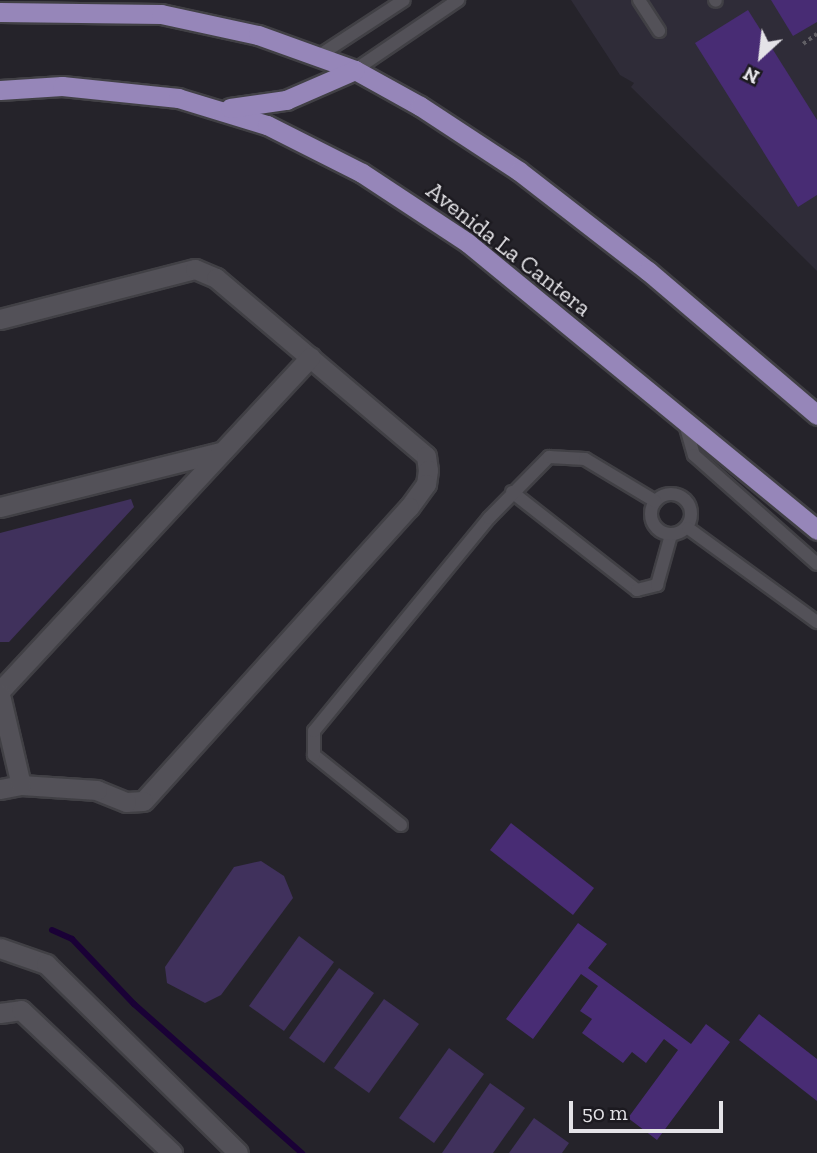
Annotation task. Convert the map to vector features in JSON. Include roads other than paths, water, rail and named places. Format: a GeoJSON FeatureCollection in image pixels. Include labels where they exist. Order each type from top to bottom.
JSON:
{"type":"FeatureCollection","features":[{"type":"Feature","properties":{"kind":"main road"},"geometry":{"type":"LineString","coordinates":[[0,12],[161,14],[258,35],[320,55],[355,70],[420,106],[519,171],[648,271],[817,415]]}},
{"type":"Feature","properties":{"kind":"main road"},"geometry":{"type":"LineString","coordinates":[[222,108],[286,100],[355,70]]}},
{"type":"Feature","properties":{"kind":"main road","name":"Avenida La Cantera"},"geometry":{"type":"LineString","coordinates":[[0,90],[125,90],[222,108],[314,149],[416,205],[468,243],[817,530]]}},
{"type":"Feature","properties":{"kind":"street"},"geometry":{"type":"LineString","coordinates":[[0,319],[195,269],[216,278],[426,456],[426,484],[143,800],[126,802],[97,790],[21,785],[0,789]]}},
{"type":"Feature","properties":{"kind":"street"},"geometry":{"type":"LineString","coordinates":[[21,785],[0,693],[310,357]]}},
{"type":"Feature","properties":{"kind":"street"},"geometry":{"type":"LineString","coordinates":[[0,507],[222,451]]}},
{"type":"Feature","properties":{"kind":"street"},"geometry":{"type":"LineString","coordinates":[[0,947],[46,964],[238,1153]]}},
{"type":"Feature","properties":{"kind":"street"},"geometry":{"type":"LineString","coordinates":[[0,1013],[21,1010],[172,1153]]}},
{"type":"Feature","properties":{"kind":"lane"},"geometry":{"type":"LineString","coordinates":[[320,55],[404,0]]}},
{"type":"Feature","properties":{"kind":"lane"},"geometry":{"type":"LineString","coordinates":[[355,70],[458,0]]}},
{"type":"Feature","properties":{"kind":"lane"},"geometry":{"type":"LineString","coordinates":[[639,0],[659,31]]}},
{"type":"Feature","properties":{"kind":"lane"},"geometry":{"type":"LineString","coordinates":[[684,420],[694,455],[817,564]]}},
{"type":"Feature","properties":{"kind":"lane"},"geometry":{"type":"LineString","coordinates":[[401,825],[314,755],[314,731],[512,492],[536,467],[560,454],[585,459],[655,501]]}},
{"type":"Feature","properties":{"kind":"lane"},"geometry":{"type":"LineString","coordinates":[[512,492],[637,590],[657,585],[671,535]]}},
{"type":"Feature","properties":{"kind":"lane"},"geometry":{"type":"LineString","coordinates":[[663,495],[681,496],[692,510],[688,528],[671,535],[655,527],[651,519],[655,501],[663,495]]}},
{"type":"Feature","properties":{"kind":"lane"},"geometry":{"type":"LineString","coordinates":[[688,528],[817,622]]}},
{"type":"Feature","properties":{"kind":"waterway"},"geometry":{"type":"LineString","coordinates":[[52,930],[72,939],[134,1004],[302,1153]]}}]}
